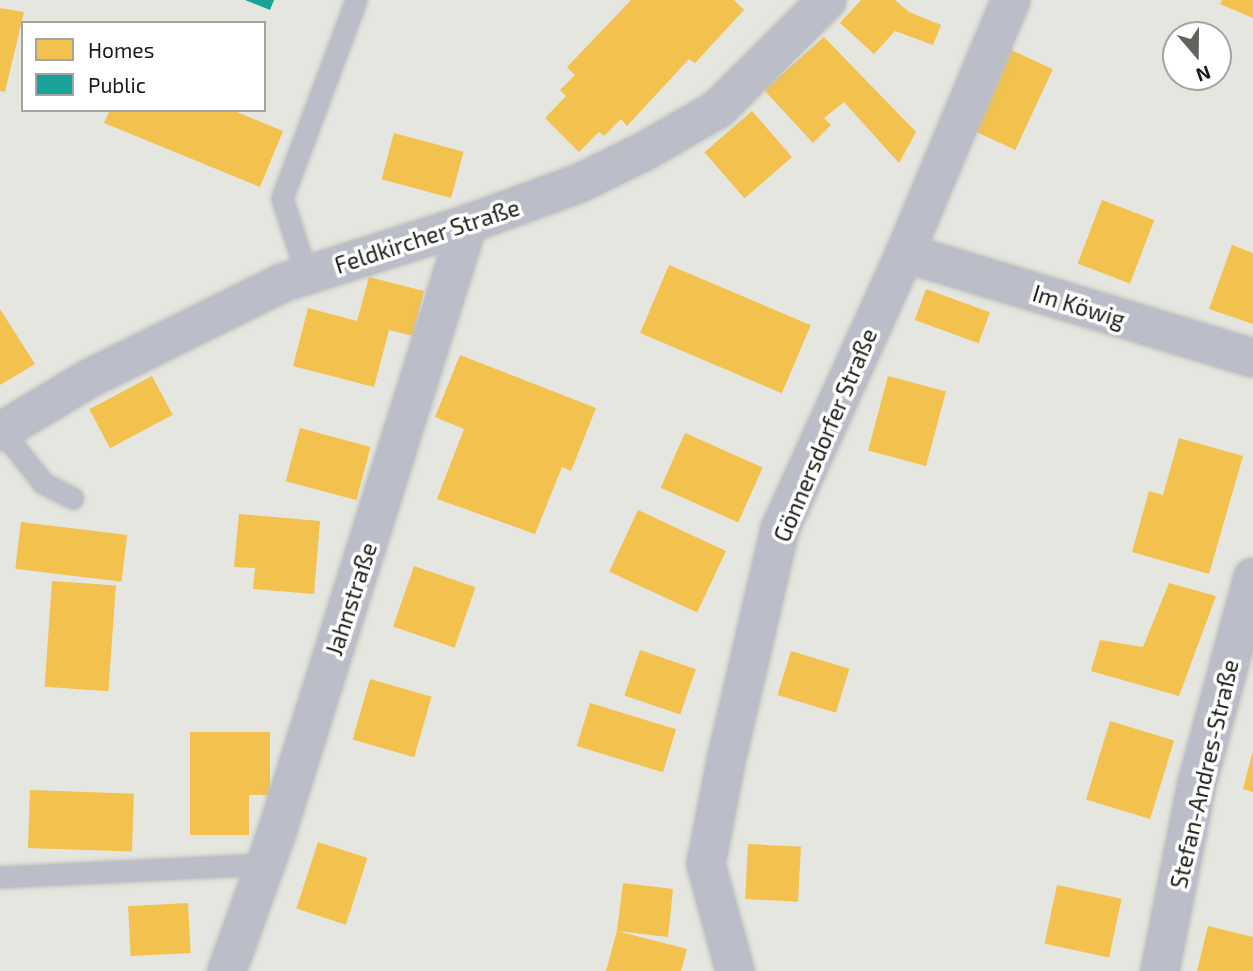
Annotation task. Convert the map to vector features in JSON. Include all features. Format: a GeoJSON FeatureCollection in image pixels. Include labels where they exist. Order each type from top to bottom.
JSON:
{"type":"FeatureCollection","features":[{"type":"Feature","properties":{"kind":"street","name":"Feldkircher Straße"},"geometry":{"type":"LineString","coordinates":[[1,432],[90,378],[282,283],[468,224],[580,183],[718,109],[827,0]]}},
{"type":"Feature","properties":{"kind":"street","name":"Gönnersdorfer Straße"},"geometry":{"type":"LineString","coordinates":[[735,971],[706,864],[726,761],[777,542],[905,253],[1011,0]]}},
{"type":"Feature","properties":{"kind":"street","name":"Jahnstraße"},"geometry":{"type":"LineString","coordinates":[[227,971],[347,614],[468,224]]}},
{"type":"Feature","properties":{"kind":"street","name":"Im Köwig"},"geometry":{"type":"LineString","coordinates":[[905,253],[1253,358]]}},
{"type":"Feature","properties":{"kind":"street","name":"Stefan-Andres-Straße"},"geometry":{"type":"LineString","coordinates":[[1160,971],[1197,783],[1253,577]]}},
{"type":"Feature","properties":{"kind":"lane"},"geometry":{"type":"LineString","coordinates":[[307,275],[282,198],[356,0]]}},
{"type":"Feature","properties":{"kind":"lane"},"geometry":{"type":"LineString","coordinates":[[1,432],[43,483],[72,498]]}},
{"type":"Feature","properties":{"kind":"lane"},"geometry":{"type":"LineString","coordinates":[[0,877],[265,864]]}},
{"type":"Feature","properties":{"kind":"building: Homes"},"geometry":{"type":"Polygon","coordinates":[[[631,0],[734,0],[744,10],[695,63],[689,59],[627,126],[621,119],[604,136],[599,132],[579,152],[545,118],[566,96],[560,90],[575,75],[567,67],[631,0]]]}},
{"type":"Feature","properties":{"kind":"building: Homes"},"geometry":{"type":"Polygon","coordinates":[[[861,0],[895,0],[909,12],[941,25],[933,45],[895,31],[874,54],[840,23],[861,0]]]}},
{"type":"Feature","properties":{"kind":"building: Homes"},"geometry":{"type":"Polygon","coordinates":[[[1222,0],[1253,0],[1253,18],[1220,4],[1222,0]]]}},
{"type":"Feature","properties":{"kind":"building: Homes"},"geometry":{"type":"Polygon","coordinates":[[[0,8],[24,12],[5,92],[0,91],[0,8]]]}},
{"type":"Feature","properties":{"kind":"building: Homes"},"geometry":{"type":"Polygon","coordinates":[[[824,37],[916,132],[899,163],[844,102],[824,118],[831,125],[813,143],[764,90],[824,37]]]}},
{"type":"Feature","properties":{"kind":"building: Homes"},"geometry":{"type":"Polygon","coordinates":[[[1003,46],[1053,69],[1015,150],[965,127],[1003,46]]]}},
{"type":"Feature","properties":{"kind":"building: Homes"},"geometry":{"type":"Polygon","coordinates":[[[752,111],[792,157],[744,198],[704,152],[752,111]]]}},
{"type":"Feature","properties":{"kind":"building: Homes"},"geometry":{"type":"Polygon","coordinates":[[[109,112],[237,112],[283,131],[260,187],[104,123],[109,112]]]}},
{"type":"Feature","properties":{"kind":"building: Homes"},"geometry":{"type":"Polygon","coordinates":[[[394,133],[464,152],[451,198],[382,179],[394,133]]]}},
{"type":"Feature","properties":{"kind":"building: Homes"},"geometry":{"type":"Polygon","coordinates":[[[1102,200],[1154,220],[1130,284],[1078,263],[1102,200]]]}},
{"type":"Feature","properties":{"kind":"building: Homes"},"geometry":{"type":"Polygon","coordinates":[[[1232,245],[1253,253],[1253,324],[1209,309],[1232,245]]]}},
{"type":"Feature","properties":{"kind":"building: Homes"},"geometry":{"type":"Polygon","coordinates":[[[669,265],[811,325],[782,393],[640,333],[669,265]]]}},
{"type":"Feature","properties":{"kind":"building: Homes"},"geometry":{"type":"Polygon","coordinates":[[[369,277],[424,291],[413,336],[389,330],[374,387],[293,366],[308,308],[357,321],[369,277]]]}},
{"type":"Feature","properties":{"kind":"building: Homes"},"geometry":{"type":"Polygon","coordinates":[[[926,289],[990,312],[979,343],[915,320],[926,289]]]}},
{"type":"Feature","properties":{"kind":"building: Homes"},"geometry":{"type":"Polygon","coordinates":[[[0,309],[35,364],[0,385],[0,309]]]}},
{"type":"Feature","properties":{"kind":"building: Homes"},"geometry":{"type":"Polygon","coordinates":[[[460,355],[596,408],[571,471],[562,467],[535,534],[437,499],[464,429],[435,417],[460,355]]]}},
{"type":"Feature","properties":{"kind":"building: Homes"},"geometry":{"type":"Polygon","coordinates":[[[152,376],[173,415],[110,448],[89,409],[152,376]]]}},
{"type":"Feature","properties":{"kind":"building: Homes"},"geometry":{"type":"Polygon","coordinates":[[[888,376],[946,392],[926,466],[868,450],[888,376]]]}},
{"type":"Feature","properties":{"kind":"building: Homes"},"geometry":{"type":"Polygon","coordinates":[[[300,428],[371,447],[356,500],[286,481],[300,428]]]}},
{"type":"Feature","properties":{"kind":"building: Homes"},"geometry":{"type":"Polygon","coordinates":[[[685,433],[763,468],[738,522],[661,488],[685,433]]]}},
{"type":"Feature","properties":{"kind":"building: Homes"},"geometry":{"type":"Polygon","coordinates":[[[1179,438],[1243,456],[1209,574],[1132,552],[1149,491],[1163,495],[1179,438]]]}},
{"type":"Feature","properties":{"kind":"building: Homes"},"geometry":{"type":"Polygon","coordinates":[[[638,510],[726,551],[697,613],[609,572],[638,510]]]}},
{"type":"Feature","properties":{"kind":"building: Homes"},"geometry":{"type":"Polygon","coordinates":[[[239,514],[320,521],[314,594],[253,589],[255,568],[234,567],[239,514]]]}},
{"type":"Feature","properties":{"kind":"building: Homes"},"geometry":{"type":"Polygon","coordinates":[[[21,522],[127,535],[121,582],[15,569],[21,522]]]}},
{"type":"Feature","properties":{"kind":"building: Homes"},"geometry":{"type":"Polygon","coordinates":[[[414,566],[475,587],[455,648],[393,627],[414,566]]]}},
{"type":"Feature","properties":{"kind":"building: Homes"},"geometry":{"type":"Polygon","coordinates":[[[52,581],[116,585],[108,691],[45,687],[52,581]]]}},
{"type":"Feature","properties":{"kind":"building: Homes"},"geometry":{"type":"Polygon","coordinates":[[[1169,583],[1216,596],[1179,696],[1091,671],[1100,640],[1143,647],[1169,583]]]}},
{"type":"Feature","properties":{"kind":"building: Homes"},"geometry":{"type":"Polygon","coordinates":[[[640,650],[696,669],[680,715],[624,695],[640,650]]]}},
{"type":"Feature","properties":{"kind":"building: Homes"},"geometry":{"type":"Polygon","coordinates":[[[791,651],[849,669],[836,713],[778,695],[791,651]]]}},
{"type":"Feature","properties":{"kind":"building: Homes"},"geometry":{"type":"Polygon","coordinates":[[[370,679],[432,697],[414,757],[353,740],[370,679]]]}},
{"type":"Feature","properties":{"kind":"building: Homes"},"geometry":{"type":"Polygon","coordinates":[[[590,703],[676,729],[663,772],[577,746],[590,703]]]}},
{"type":"Feature","properties":{"kind":"building: Homes"},"geometry":{"type":"Polygon","coordinates":[[[1110,721],[1174,741],[1150,819],[1086,799],[1110,721]]]}},
{"type":"Feature","properties":{"kind":"building: Homes"},"geometry":{"type":"Polygon","coordinates":[[[190,732],[270,732],[270,795],[249,795],[249,835],[190,835],[190,732]]]}},
{"type":"Feature","properties":{"kind":"building: Homes"},"geometry":{"type":"Polygon","coordinates":[[[1253,754],[1253,792],[1243,789],[1253,754]]]}},
{"type":"Feature","properties":{"kind":"building: Homes"},"geometry":{"type":"Polygon","coordinates":[[[30,790],[134,794],[132,852],[28,848],[30,790]]]}},
{"type":"Feature","properties":{"kind":"building: Homes"},"geometry":{"type":"Polygon","coordinates":[[[318,842],[367,858],[346,925],[296,909],[318,842]]]}},
{"type":"Feature","properties":{"kind":"building: Homes"},"geometry":{"type":"Polygon","coordinates":[[[748,844],[801,847],[798,902],[745,899],[748,844]]]}},
{"type":"Feature","properties":{"kind":"building: Homes"},"geometry":{"type":"Polygon","coordinates":[[[623,883],[673,889],[668,937],[617,931],[623,883]]]}},
{"type":"Feature","properties":{"kind":"building: Homes"},"geometry":{"type":"Polygon","coordinates":[[[1057,885],[1122,899],[1109,957],[1045,944],[1057,885]]]}},
{"type":"Feature","properties":{"kind":"building: Homes"},"geometry":{"type":"Polygon","coordinates":[[[188,903],[191,953],[131,956],[128,906],[188,903]]]}},
{"type":"Feature","properties":{"kind":"building: Homes"},"geometry":{"type":"Polygon","coordinates":[[[1208,926],[1253,937],[1253,971],[1197,971],[1208,926]]]}},
{"type":"Feature","properties":{"kind":"building: Homes"},"geometry":{"type":"Polygon","coordinates":[[[617,931],[687,949],[681,971],[606,971],[617,931]]]}},
{"type":"Feature","properties":{"kind":"building: Public"},"geometry":{"type":"Polygon","coordinates":[[[245,0],[274,0],[270,10],[245,0]]]}}]}
